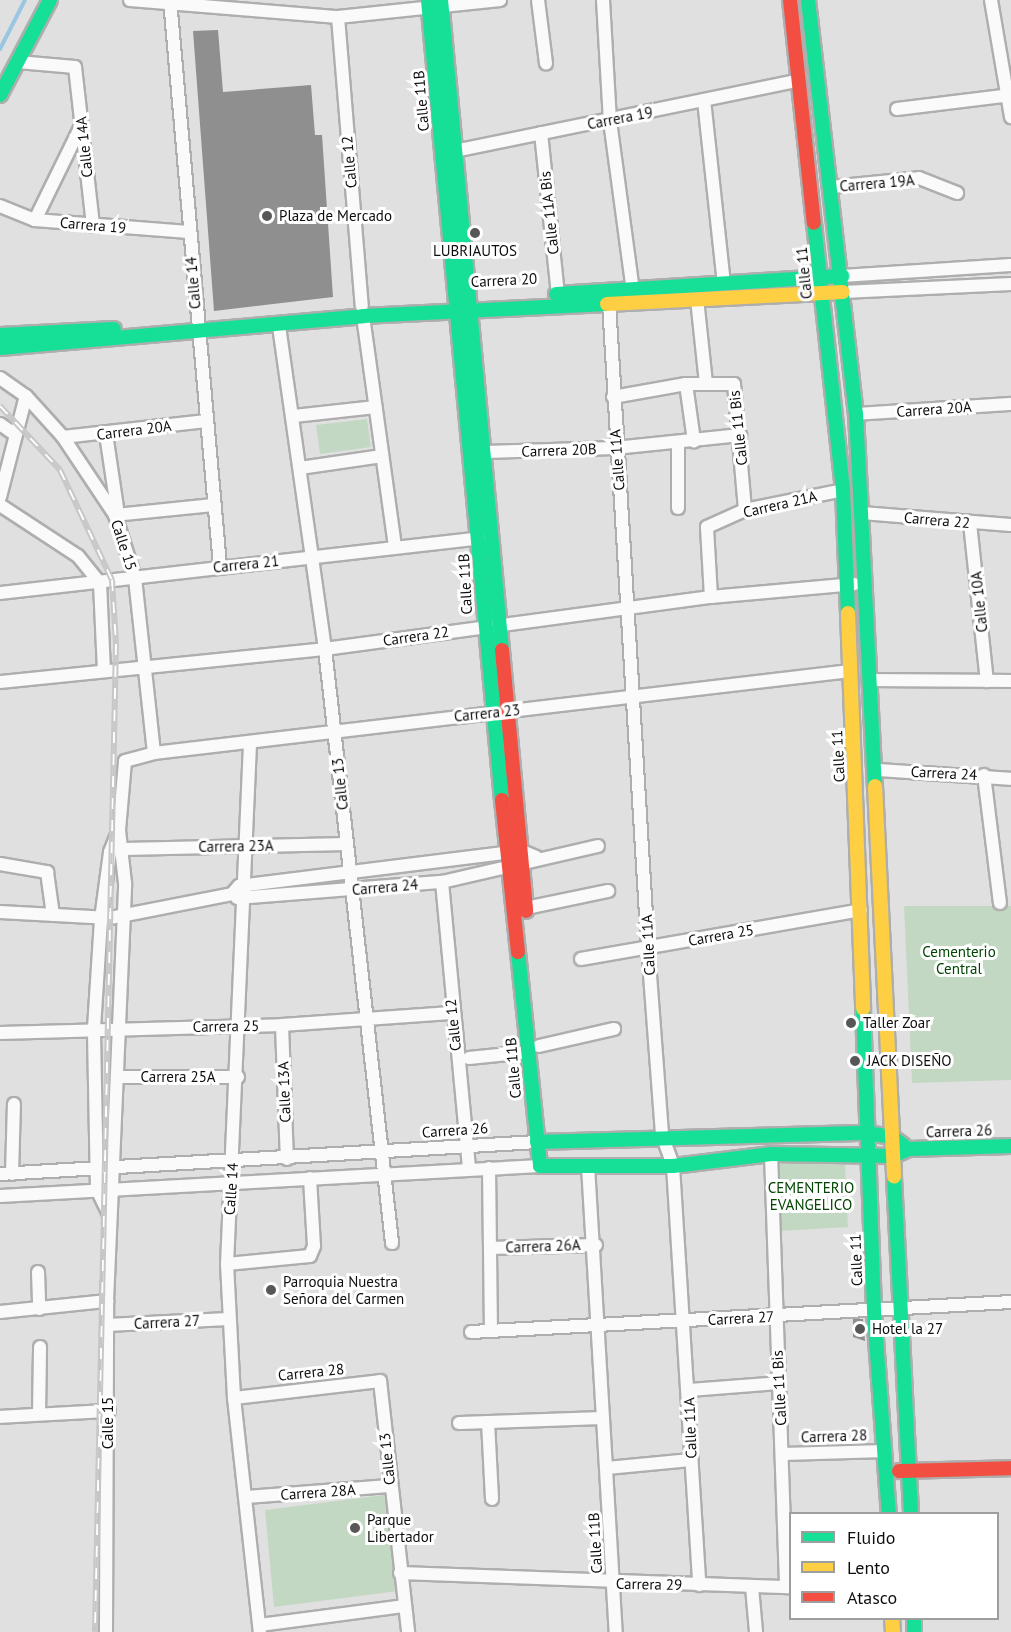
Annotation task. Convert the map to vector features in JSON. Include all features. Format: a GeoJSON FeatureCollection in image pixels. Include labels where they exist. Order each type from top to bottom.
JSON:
{"type":"FeatureCollection","features":[{"type":"Feature","properties":{"kind":"street"},"geometry":{"type":"LineString","coordinates":[[0,95],[50,0]]}},
{"type":"Feature","properties":{"kind":"street"},"geometry":{"type":"LineString","coordinates":[[130,0],[338,17],[435,4],[500,0]]}},
{"type":"Feature","properties":{"kind":"street"},"geometry":{"type":"LineString","coordinates":[[309,14],[310,0]]}},
{"type":"Feature","properties":{"kind":"street"},"geometry":{"type":"LineString","coordinates":[[538,0],[546,63]]}},
{"type":"Feature","properties":{"kind":"street"},"geometry":{"type":"LineString","coordinates":[[603,0],[610,121],[633,292]]}},
{"type":"Feature","properties":{"kind":"street","name":"Calle 11"},"geometry":{"type":"LineString","coordinates":[[790,0],[797,81],[822,277],[843,490],[861,910],[874,1311],[888,1472],[889,1512]]}},
{"type":"Feature","properties":{"kind":"street"},"geometry":{"type":"LineString","coordinates":[[808,0],[842,276],[856,414],[877,770],[892,1156],[910,1512]]}},
{"type":"Feature","properties":{"kind":"street"},"geometry":{"type":"LineString","coordinates":[[991,0],[1011,117]]}},
{"type":"Feature","properties":{"kind":"street","name":"Calle 14"},"geometry":{"type":"LineString","coordinates":[[170,2],[196,329],[220,566]]}},
{"type":"Feature","properties":{"kind":"street","name":"Calle 11B"},"geometry":{"type":"LineString","coordinates":[[435,4],[448,152],[456,305],[486,537],[502,625],[500,712]]}},
{"type":"Feature","properties":{"kind":"street","name":"Calle 12"},"geometry":{"type":"LineString","coordinates":[[338,17],[362,311],[395,547]]}},
{"type":"Feature","properties":{"kind":"street","name":"Calle 14A"},"geometry":{"type":"LineString","coordinates":[[18,62],[75,67],[93,226]]}},
{"type":"Feature","properties":{"kind":"street","name":"Carrera 19"},"geometry":{"type":"LineString","coordinates":[[448,152],[610,121],[797,81]]}},
{"type":"Feature","properties":{"kind":"street"},"geometry":{"type":"LineString","coordinates":[[897,108],[1009,95]]}},
{"type":"Feature","properties":{"kind":"street"},"geometry":{"type":"LineString","coordinates":[[704,100],[724,284]]}},
{"type":"Feature","properties":{"kind":"street"},"geometry":{"type":"LineString","coordinates":[[35,220],[82,124]]}},
{"type":"Feature","properties":{"kind":"street","name":"Calle 11A Bis"},"geometry":{"type":"LineString","coordinates":[[541,133],[558,294]]}},
{"type":"Feature","properties":{"kind":"street","name":"Calle 11B"},"geometry":{"type":"LineString","coordinates":[[448,152],[471,304],[485,452],[484,626],[500,712],[521,859],[533,1049]]}},
{"type":"Feature","properties":{"kind":"street","name":"Carrera 19A"},"geometry":{"type":"LineString","coordinates":[[831,187],[919,178],[957,193]]}},
{"type":"Feature","properties":{"kind":"street","name":"Carrera 19"},"geometry":{"type":"LineString","coordinates":[[0,206],[35,220],[189,232]]}},
{"type":"Feature","properties":{"kind":"street","name":"Carrera 20"},"geometry":{"type":"LineString","coordinates":[[0,348],[362,311],[471,304],[558,294],[633,292],[1011,264]]}},
{"type":"Feature","properties":{"kind":"street","name":"Carrera 20"},"geometry":{"type":"LineString","coordinates":[[471,304],[697,300],[1011,284]]}},
{"type":"Feature","properties":{"kind":"street","name":"Calle 11 Bis"},"geometry":{"type":"LineString","coordinates":[[697,300],[706,383],[734,384],[745,510]]}},
{"type":"Feature","properties":{"kind":"street","name":"Calle 11A"},"geometry":{"type":"LineString","coordinates":[[609,303],[615,448],[635,697],[648,948],[662,1135],[673,1166],[685,1321],[699,1585]]}},
{"type":"Feature","properties":{"kind":"street","name":"Carrera 20"},"geometry":{"type":"LineString","coordinates":[[0,335],[279,326],[362,311]]}},
{"type":"Feature","properties":{"kind":"street","name":"Calle 13"},"geometry":{"type":"LineString","coordinates":[[279,326],[294,416],[325,649],[392,1243]]}},
{"type":"Feature","properties":{"kind":"street","name":"Calle 15"},"geometry":{"type":"LineString","coordinates":[[0,378],[26,396],[63,437],[116,514],[135,578],[147,669],[154,753]]}},
{"type":"Feature","properties":{"kind":"street"},"geometry":{"type":"LineString","coordinates":[[613,397],[686,384],[706,383]]}},
{"type":"Feature","properties":{"kind":"street"},"geometry":{"type":"LineString","coordinates":[[686,384],[694,441]]}},
{"type":"Feature","properties":{"kind":"street"},"geometry":{"type":"LineString","coordinates":[[0,497],[26,396]]}},
{"type":"Feature","properties":{"kind":"street","name":"Carrera 20A"},"geometry":{"type":"LineString","coordinates":[[856,414],[1011,404]]}},
{"type":"Feature","properties":{"kind":"street"},"geometry":{"type":"LineString","coordinates":[[294,416],[376,407]]}},
{"type":"Feature","properties":{"kind":"street","name":"Carrera 20A"},"geometry":{"type":"LineString","coordinates":[[63,437],[206,421]]}},
{"type":"Feature","properties":{"kind":"street"},"geometry":{"type":"LineString","coordinates":[[0,424],[16,435]]}},
{"type":"Feature","properties":{"kind":"street"},"geometry":{"type":"LineString","coordinates":[[106,434],[116,514],[214,505]]}},
{"type":"Feature","properties":{"kind":"street","name":"Carrera 20B"},"geometry":{"type":"LineString","coordinates":[[485,452],[678,444],[740,435]]}},
{"type":"Feature","properties":{"kind":"street"},"geometry":{"type":"LineString","coordinates":[[678,444],[678,508]]}},
{"type":"Feature","properties":{"kind":"street"},"geometry":{"type":"LineString","coordinates":[[300,468],[382,456]]}},
{"type":"Feature","properties":{"kind":"street","name":"Carrera 21A"},"geometry":{"type":"LineString","coordinates":[[711,597],[704,534],[717,521],[745,510],[843,490]]}},
{"type":"Feature","properties":{"kind":"street"},"geometry":{"type":"LineString","coordinates":[[0,505],[78,556],[100,583],[104,670]]}},
{"type":"Feature","properties":{"kind":"street","name":"Carrera 22"},"geometry":{"type":"LineString","coordinates":[[862,513],[1011,525]]}},
{"type":"Feature","properties":{"kind":"street","name":"Calle 10A"},"geometry":{"type":"LineString","coordinates":[[970,523],[987,681]]}},
{"type":"Feature","properties":{"kind":"street","name":"Carrera 21"},"geometry":{"type":"LineString","coordinates":[[0,593],[486,537]]}},
{"type":"Feature","properties":{"kind":"street","name":"Carrera 22"},"geometry":{"type":"LineString","coordinates":[[0,682],[104,670],[147,669],[325,649],[711,597],[867,583]]}},
{"type":"Feature","properties":{"kind":"street","name":"Carrera 23"},"geometry":{"type":"LineString","coordinates":[[125,761],[154,753],[250,744],[334,731],[850,671]]}},
{"type":"Feature","properties":{"kind":"street"},"geometry":{"type":"LineString","coordinates":[[872,680],[1011,681]]}},
{"type":"Feature","properties":{"kind":"street","name":"Calle 14"},"geometry":{"type":"LineString","coordinates":[[250,744],[238,1077],[226,1264],[234,1398],[260,1629]]}},
{"type":"Feature","properties":{"kind":"street","name":"Calle 15"},"geometry":{"type":"LineString","coordinates":[[109,1214],[97,1189],[94,1028],[101,919],[110,852],[119,830],[125,761]]}},
{"type":"Feature","properties":{"kind":"street","name":"Carrera 24"},"geometry":{"type":"LineString","coordinates":[[877,770],[1011,779]]}},
{"type":"Feature","properties":{"kind":"street"},"geometry":{"type":"LineString","coordinates":[[984,776],[1000,903]]}},
{"type":"Feature","properties":{"kind":"street","name":"Calle 15"},"geometry":{"type":"LineString","coordinates":[[106,1632],[109,1214],[114,1188],[123,914],[124,849],[119,830]]}},
{"type":"Feature","properties":{"kind":"street","name":"Carrera 23A"},"geometry":{"type":"LineString","coordinates":[[124,849],[347,844]]}},
{"type":"Feature","properties":{"kind":"street","name":"Carrera 24"},"geometry":{"type":"LineString","coordinates":[[0,912],[101,919],[232,894],[245,886],[521,859],[598,846]]}},
{"type":"Feature","properties":{"kind":"street","name":"Calle 11B"},"geometry":{"type":"LineString","coordinates":[[521,859],[533,1049],[545,1166]]}},
{"type":"Feature","properties":{"kind":"street","name":"Carrera 24"},"geometry":{"type":"LineString","coordinates":[[245,900],[442,882],[521,859]]}},
{"type":"Feature","properties":{"kind":"street"},"geometry":{"type":"LineString","coordinates":[[0,864],[46,872],[53,915]]}},
{"type":"Feature","properties":{"kind":"street","name":"Calle 12"},"geometry":{"type":"LineString","coordinates":[[442,882],[451,1013],[469,1168]]}},
{"type":"Feature","properties":{"kind":"street"},"geometry":{"type":"LineString","coordinates":[[525,908],[608,891]]}},
{"type":"Feature","properties":{"kind":"street"},"geometry":{"type":"LineString","coordinates":[[232,894],[245,900]]}},
{"type":"Feature","properties":{"kind":"street","name":"Carrera 25"},"geometry":{"type":"LineString","coordinates":[[581,959],[861,910]]}},
{"type":"Feature","properties":{"kind":"street","name":"Carrera 25"},"geometry":{"type":"LineString","coordinates":[[0,1033],[94,1028],[282,1025],[451,1013]]}},
{"type":"Feature","properties":{"kind":"street","name":"Calle 13A"},"geometry":{"type":"LineString","coordinates":[[282,1025],[287,1159]]}},
{"type":"Feature","properties":{"kind":"street"},"geometry":{"type":"LineString","coordinates":[[469,1058],[533,1049],[614,1029]]}},
{"type":"Feature","properties":{"kind":"street","name":"Carrera 25A"},"geometry":{"type":"LineString","coordinates":[[117,1077],[238,1077]]}},
{"type":"Feature","properties":{"kind":"street"},"geometry":{"type":"LineString","coordinates":[[6,1174],[14,1104]]}},
{"type":"Feature","properties":{"kind":"street","name":"Carrera 26"},"geometry":{"type":"LineString","coordinates":[[6,1174],[662,1135],[867,1133],[892,1137],[909,1149]]}},
{"type":"Feature","properties":{"kind":"street","name":"Carrera 26"},"geometry":{"type":"LineString","coordinates":[[0,1196],[385,1172],[545,1166],[673,1166],[771,1154],[892,1156],[909,1149],[1011,1146]]}},
{"type":"Feature","properties":{"kind":"street","name":"Calle 11 Bis"},"geometry":{"type":"LineString","coordinates":[[771,1154],[775,1316],[788,1587]]}},
{"type":"Feature","properties":{"kind":"street","name":"Calle 11B"},"geometry":{"type":"LineString","coordinates":[[588,1166],[596,1245],[603,1418],[616,1632]]}},
{"type":"Feature","properties":{"kind":"street"},"geometry":{"type":"LineString","coordinates":[[489,1168],[490,1331]]}},
{"type":"Feature","properties":{"kind":"street"},"geometry":{"type":"LineString","coordinates":[[226,1264],[304,1259],[314,1246],[310,1178]]}},
{"type":"Feature","properties":{"kind":"street","name":"Carrera 26A"},"geometry":{"type":"LineString","coordinates":[[490,1248],[596,1245]]}},
{"type":"Feature","properties":{"kind":"street"},"geometry":{"type":"LineString","coordinates":[[38,1272],[39,1309]]}},
{"type":"Feature","properties":{"kind":"street"},"geometry":{"type":"LineString","coordinates":[[0,1312],[107,1301]]}},
{"type":"Feature","properties":{"kind":"street","name":"Carrera 27"},"geometry":{"type":"LineString","coordinates":[[471,1332],[901,1310],[1011,1302]]}},
{"type":"Feature","properties":{"kind":"street","name":"Carrera 27"},"geometry":{"type":"LineString","coordinates":[[107,1325],[228,1319]]}},
{"type":"Feature","properties":{"kind":"street"},"geometry":{"type":"LineString","coordinates":[[39,1414],[40,1347]]}},
{"type":"Feature","properties":{"kind":"street","name":"Carrera 28"},"geometry":{"type":"LineString","coordinates":[[234,1398],[380,1381],[379,1393]]}},
{"type":"Feature","properties":{"kind":"street"},"geometry":{"type":"LineString","coordinates":[[689,1390],[779,1383]]}},
{"type":"Feature","properties":{"kind":"street","name":"Calle 13"},"geometry":{"type":"LineString","coordinates":[[379,1393],[408,1632]]}},
{"type":"Feature","properties":{"kind":"street"},"geometry":{"type":"LineString","coordinates":[[0,1417],[109,1411]]}},
{"type":"Feature","properties":{"kind":"street"},"geometry":{"type":"LineString","coordinates":[[459,1423],[603,1418]]}},
{"type":"Feature","properties":{"kind":"street"},"geometry":{"type":"LineString","coordinates":[[488,1422],[492,1499]]}},
{"type":"Feature","properties":{"kind":"street","name":"Carrera 28"},"geometry":{"type":"LineString","coordinates":[[783,1455],[885,1451]]}},
{"type":"Feature","properties":{"kind":"street"},"geometry":{"type":"LineString","coordinates":[[607,1468],[692,1460]]}},
{"type":"Feature","properties":{"kind":"street"},"geometry":{"type":"LineString","coordinates":[[888,1472],[1011,1468]]}},
{"type":"Feature","properties":{"kind":"street","name":"Carrera 28A"},"geometry":{"type":"LineString","coordinates":[[246,1497],[390,1486]]}},
{"type":"Feature","properties":{"kind":"street","name":"Carrera 29"},"geometry":{"type":"LineString","coordinates":[[400,1573],[613,1583],[788,1587]]}},
{"type":"Feature","properties":{"kind":"street"},"geometry":{"type":"LineString","coordinates":[[752,1587],[756,1632]]}},
{"type":"Feature","properties":{"kind":"street"},"geometry":{"type":"LineString","coordinates":[[260,1629],[405,1606]]}},
{"type":"Feature","properties":{"kind":"green space"},"geometry":{"type":"Polygon","coordinates":[[[367,419],[371,447],[320,454],[316,425],[367,419]]]}},
{"type":"Feature","properties":{"kind":"green space","name":"Cementerio Central"},"geometry":{"type":"Polygon","coordinates":[[[904,906],[1011,906],[1011,1080],[912,1083],[904,906]]]}},
{"type":"Feature","properties":{"kind":"green space","name":"CEMENTERIO EVANGELICO"},"geometry":{"type":"Polygon","coordinates":[[[845,1161],[848,1227],[779,1231],[775,1164],[845,1161]]]}},
{"type":"Feature","properties":{"kind":"green space","name":"Parque Libertador"},"geometry":{"type":"Polygon","coordinates":[[[384,1495],[398,1591],[274,1607],[265,1510],[384,1495]]]}},
{"type":"Feature","properties":{"kind":"building","name":"Plaza de Mercado"},"geometry":{"type":"Polygon","coordinates":[[[218,30],[223,92],[311,85],[315,135],[322,135],[333,297],[214,311],[193,31],[218,30]]]}},
{"type":"Feature","properties":{"kind":"building","name":"Hotel la 27"},"geometry":{"type":"Polygon","coordinates":[[[853,1319],[863,1319],[865,1341],[853,1337],[853,1319]]]}},
{"type":"Feature","properties":{"kind":"waterway"},"geometry":{"type":"LineString","coordinates":[[0,49],[25,0]]}},
{"type":"Feature","properties":{"kind":"railway"},"geometry":{"type":"LineString","coordinates":[[0,406],[60,470],[112,580],[116,644],[95,1632]]}},
{"type":"Feature","properties":{"kind":"traffic: fast"},"geometry":{"type":"LineString","coordinates":[[0,95],[50,0]]}},
{"type":"Feature","properties":{"kind":"traffic: fast"},"geometry":{"type":"LineString","coordinates":[[428,0],[502,800]]}},
{"type":"Feature","properties":{"kind":"traffic: fast"},"geometry":{"type":"LineString","coordinates":[[441,0],[502,650]]}},
{"type":"Feature","properties":{"kind":"traffic: fast"},"geometry":{"type":"LineString","coordinates":[[808,0],[856,414],[875,786]]}},
{"type":"Feature","properties":{"kind":"traffic: fast"},"geometry":{"type":"LineString","coordinates":[[814,223],[843,490],[848,613]]}},
{"type":"Feature","properties":{"kind":"traffic: fast"},"geometry":{"type":"LineString","coordinates":[[556,294],[842,276]]}},
{"type":"Feature","properties":{"kind":"traffic: fast"},"geometry":{"type":"LineString","coordinates":[[0,348],[363,316],[607,304]]}},
{"type":"Feature","properties":{"kind":"traffic: fast"},"geometry":{"type":"LineString","coordinates":[[0,335],[114,329]]}},
{"type":"Feature","properties":{"kind":"traffic: fast"},"geometry":{"type":"LineString","coordinates":[[518,952],[540,1166],[673,1166],[771,1154],[893,1156],[909,1149],[1011,1146]]}},
{"type":"Feature","properties":{"kind":"traffic: fast"},"geometry":{"type":"LineString","coordinates":[[863,1009],[874,1312],[889,1512]]}},
{"type":"Feature","properties":{"kind":"traffic: fast"},"geometry":{"type":"LineString","coordinates":[[537,1142],[867,1133],[892,1137],[903,1145]]}},
{"type":"Feature","properties":{"kind":"traffic: fast"},"geometry":{"type":"LineString","coordinates":[[894,1177],[911,1512]]}},
{"type":"Feature","properties":{"kind":"traffic: fast"},"geometry":{"type":"LineString","coordinates":[[914,1620],[914,1632]]}},
{"type":"Feature","properties":{"kind":"traffic: slow"},"geometry":{"type":"LineString","coordinates":[[607,304],[843,292]]}},
{"type":"Feature","properties":{"kind":"traffic: slow"},"geometry":{"type":"LineString","coordinates":[[848,613],[863,1009]]}},
{"type":"Feature","properties":{"kind":"traffic: slow"},"geometry":{"type":"LineString","coordinates":[[875,786],[894,1177]]}},
{"type":"Feature","properties":{"kind":"traffic: slow"},"geometry":{"type":"LineString","coordinates":[[892,1620],[893,1632]]}},
{"type":"Feature","properties":{"kind":"traffic: jam"},"geometry":{"type":"LineString","coordinates":[[790,0],[814,223]]}},
{"type":"Feature","properties":{"kind":"traffic: jam"},"geometry":{"type":"LineString","coordinates":[[502,650],[526,911]]}},
{"type":"Feature","properties":{"kind":"traffic: jam"},"geometry":{"type":"LineString","coordinates":[[502,800],[518,952]]}},
{"type":"Feature","properties":{"kind":"traffic: jam"},"geometry":{"type":"LineString","coordinates":[[899,1471],[1011,1468]]}},
{"type":"Feature","properties":{"kind":"place","name":"Plaza de Mercado"},"geometry":{"type":"Point","coordinates":[267,216]}},
{"type":"Feature","properties":{"kind":"place","name":"LUBRIAUTOS"},"geometry":{"type":"Point","coordinates":[475,233]}},
{"type":"Feature","properties":{"kind":"place","name":"Taller Zoar"},"geometry":{"type":"Point","coordinates":[851,1023]}},
{"type":"Feature","properties":{"kind":"place","name":"JACK DISEÑO"},"geometry":{"type":"Point","coordinates":[855,1061]}},
{"type":"Feature","properties":{"kind":"place","name":"Parroquia Nuestra Señora del Carmen"},"geometry":{"type":"Point","coordinates":[271,1290]}},
{"type":"Feature","properties":{"kind":"place","name":"Hotel la 27"},"geometry":{"type":"Point","coordinates":[860,1329]}},
{"type":"Feature","properties":{"kind":"place","name":"Parque Libertador"},"geometry":{"type":"Point","coordinates":[355,1528]}}]}
